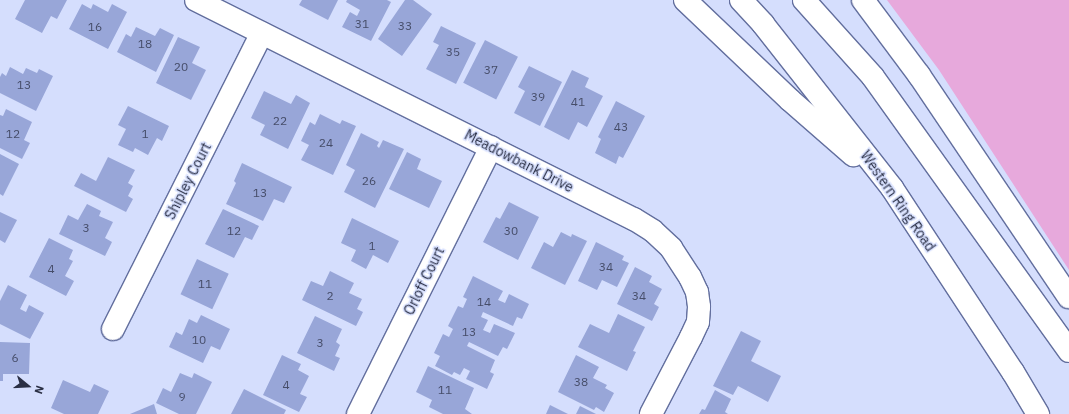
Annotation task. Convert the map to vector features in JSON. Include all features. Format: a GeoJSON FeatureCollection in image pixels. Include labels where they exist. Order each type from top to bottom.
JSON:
{"type":"FeatureCollection","features":[{"type":"Feature","properties":{"kind":"main road","name":"Meadowbank Drive"},"geometry":{"type":"LineString","coordinates":[[196,0],[634,219],[653,231],[671,248],[690,276],[697,292],[699,306],[698,322],[651,414]]}},
{"type":"Feature","properties":{"kind":"main road"},"geometry":{"type":"LineString","coordinates":[[684,0],[790,100],[892,188]]}},
{"type":"Feature","properties":{"kind":"main road","name":"Western Ring Road"},"geometry":{"type":"LineString","coordinates":[[741,0],[763,24],[892,188],[1013,372],[1038,414]]}},
{"type":"Feature","properties":{"kind":"main road"},"geometry":{"type":"LineString","coordinates":[[804,0],[873,77],[1069,351]]}},
{"type":"Feature","properties":{"kind":"main road"},"geometry":{"type":"LineString","coordinates":[[863,0],[919,75],[1069,297]]}},
{"type":"Feature","properties":{"kind":"main road","name":"Shipley Court"},"geometry":{"type":"LineString","coordinates":[[113,329],[262,33]]}},
{"type":"Feature","properties":{"kind":"main road","name":"Orloff Court"},"geometry":{"type":"LineString","coordinates":[[358,414],[491,147]]}},
{"type":"Feature","properties":{"kind":"shaded area"},"geometry":{"type":"Polygon","coordinates":[[[887,0],[1069,0],[1069,270],[939,70],[887,0]]]}},
{"type":"Feature","properties":{"kind":"building"},"geometry":{"type":"Polygon","coordinates":[[[25,0],[67,0],[57,19],[51,16],[42,33],[15,19],[25,0]]]}},
{"type":"Feature","properties":{"kind":"building"},"geometry":{"type":"Polygon","coordinates":[[[302,0],[338,0],[328,20],[299,5],[302,0]]]}},
{"type":"Feature","properties":{"kind":"building"},"geometry":{"type":"Polygon","coordinates":[[[347,0],[387,0],[391,2],[371,41],[342,27],[350,12],[357,16],[360,10],[346,2],[347,0]]]}},
{"type":"Feature","properties":{"kind":"building"},"geometry":{"type":"Polygon","coordinates":[[[405,0],[413,0],[432,14],[402,56],[378,39],[405,0]]]}},
{"type":"Feature","properties":{"kind":"building"},"geometry":{"type":"Polygon","coordinates":[[[82,4],[91,9],[93,4],[108,12],[112,4],[127,12],[108,49],[69,29],[82,4]]]}},
{"type":"Feature","properties":{"kind":"building"},"geometry":{"type":"Polygon","coordinates":[[[441,26],[476,43],[456,84],[426,69],[439,45],[433,42],[441,26]]]}},
{"type":"Feature","properties":{"kind":"building"},"geometry":{"type":"Polygon","coordinates":[[[136,27],[155,36],[160,28],[174,35],[156,72],[117,52],[126,34],[131,37],[136,27]]]}},
{"type":"Feature","properties":{"kind":"building"},"geometry":{"type":"Polygon","coordinates":[[[178,37],[200,47],[192,63],[206,70],[191,100],[156,83],[178,37]]]}},
{"type":"Feature","properties":{"kind":"building"},"geometry":{"type":"Polygon","coordinates":[[[485,40],[518,57],[496,100],[463,83],[485,40]]]}},
{"type":"Feature","properties":{"kind":"building"},"geometry":{"type":"Polygon","coordinates":[[[529,66],[562,82],[540,126],[514,113],[525,91],[518,87],[529,66]]]}},
{"type":"Feature","properties":{"kind":"building"},"geometry":{"type":"Polygon","coordinates":[[[10,67],[23,74],[26,68],[37,73],[39,69],[53,76],[36,111],[0,93],[0,77],[2,73],[6,76],[10,67]]]}},
{"type":"Feature","properties":{"kind":"building"},"geometry":{"type":"Polygon","coordinates":[[[572,70],[589,78],[585,87],[603,96],[587,127],[578,122],[569,140],[544,127],[572,70]]]}},
{"type":"Feature","properties":{"kind":"building"},"geometry":{"type":"Polygon","coordinates":[[[264,91],[291,104],[296,95],[310,103],[288,149],[260,135],[265,125],[251,118],[264,91]]]}},
{"type":"Feature","properties":{"kind":"building"},"geometry":{"type":"Polygon","coordinates":[[[616,101],[645,116],[623,158],[619,156],[616,164],[595,153],[601,139],[598,137],[616,101]]]}},
{"type":"Feature","properties":{"kind":"building"},"geometry":{"type":"Polygon","coordinates":[[[128,106],[169,126],[162,141],[157,138],[148,155],[135,148],[133,152],[118,145],[126,129],[118,125],[128,106]]]}},
{"type":"Feature","properties":{"kind":"building"},"geometry":{"type":"Polygon","coordinates":[[[6,109],[32,122],[24,140],[30,143],[22,159],[0,148],[0,115],[3,116],[6,109]]]}},
{"type":"Feature","properties":{"kind":"building"},"geometry":{"type":"Polygon","coordinates":[[[320,114],[340,124],[342,120],[356,126],[333,175],[301,160],[309,145],[301,141],[310,122],[315,125],[320,114]]]}},
{"type":"Feature","properties":{"kind":"building"},"geometry":{"type":"Polygon","coordinates":[[[361,133],[379,142],[377,146],[379,148],[383,140],[404,149],[375,208],[344,192],[355,170],[346,165],[361,133]]]}},
{"type":"Feature","properties":{"kind":"building"},"geometry":{"type":"Polygon","coordinates":[[[407,152],[421,159],[417,169],[442,181],[429,208],[389,189],[407,152]]]}},
{"type":"Feature","properties":{"kind":"building"},"geometry":{"type":"Polygon","coordinates":[[[0,154],[19,164],[3,196],[0,194],[0,154]]]}},
{"type":"Feature","properties":{"kind":"building"},"geometry":{"type":"Polygon","coordinates":[[[108,157],[135,170],[128,183],[133,186],[128,196],[133,199],[126,212],[74,186],[81,173],[96,181],[108,157]]]}},
{"type":"Feature","properties":{"kind":"building"},"geometry":{"type":"Polygon","coordinates":[[[242,163],[292,187],[284,203],[274,199],[263,221],[226,204],[236,183],[234,181],[242,163]]]}},
{"type":"Feature","properties":{"kind":"building"},"geometry":{"type":"Polygon","coordinates":[[[509,202],[539,217],[518,260],[483,242],[496,217],[500,219],[509,202]]]}},
{"type":"Feature","properties":{"kind":"building"},"geometry":{"type":"Polygon","coordinates":[[[87,204],[101,211],[99,216],[113,222],[105,238],[112,242],[105,256],[59,234],[68,215],[78,220],[87,204]]]}},
{"type":"Feature","properties":{"kind":"building"},"geometry":{"type":"Polygon","coordinates":[[[223,209],[259,226],[252,240],[245,237],[234,258],[205,244],[223,209]]]}},
{"type":"Feature","properties":{"kind":"building"},"geometry":{"type":"Polygon","coordinates":[[[0,212],[17,220],[5,243],[0,240],[0,212]]]}},
{"type":"Feature","properties":{"kind":"building"},"geometry":{"type":"Polygon","coordinates":[[[352,218],[399,241],[388,263],[373,255],[366,269],[351,261],[356,250],[341,243],[352,218]]]}},
{"type":"Feature","properties":{"kind":"building"},"geometry":{"type":"Polygon","coordinates":[[[561,232],[571,237],[572,234],[587,241],[565,285],[531,268],[544,242],[553,247],[561,232]]]}},
{"type":"Feature","properties":{"kind":"building"},"geometry":{"type":"Polygon","coordinates":[[[49,238],[73,250],[69,259],[73,261],[65,276],[74,281],[66,296],[29,277],[49,238]]]}},
{"type":"Feature","properties":{"kind":"building"},"geometry":{"type":"Polygon","coordinates":[[[596,242],[624,256],[622,260],[629,263],[617,287],[602,280],[597,290],[578,281],[596,242]]]}},
{"type":"Feature","properties":{"kind":"building"},"geometry":{"type":"Polygon","coordinates":[[[197,259],[229,274],[212,309],[181,294],[197,259]]]}},
{"type":"Feature","properties":{"kind":"building"},"geometry":{"type":"Polygon","coordinates":[[[635,267],[652,276],[649,282],[662,289],[654,304],[659,307],[652,321],[617,304],[635,267]]]}},
{"type":"Feature","properties":{"kind":"building"},"geometry":{"type":"Polygon","coordinates":[[[330,271],[354,283],[349,293],[362,299],[357,309],[363,312],[356,326],[302,300],[311,281],[323,286],[330,271]]]}},
{"type":"Feature","properties":{"kind":"building"},"geometry":{"type":"Polygon","coordinates":[[[473,276],[503,291],[498,300],[505,303],[509,294],[529,304],[522,319],[517,317],[513,326],[483,312],[481,317],[488,320],[483,330],[490,333],[494,324],[515,333],[507,349],[503,347],[498,356],[469,342],[467,346],[495,360],[490,372],[494,374],[487,389],[466,379],[470,371],[464,368],[460,375],[454,372],[452,375],[435,366],[440,356],[434,353],[443,334],[449,337],[453,329],[448,326],[458,306],[463,308],[467,299],[463,297],[473,276]]]}},
{"type":"Feature","properties":{"kind":"building"},"geometry":{"type":"Polygon","coordinates":[[[8,285],[27,295],[20,309],[26,312],[29,305],[44,313],[30,339],[0,324],[0,301],[8,285]]]}},
{"type":"Feature","properties":{"kind":"building"},"geometry":{"type":"Polygon","coordinates":[[[618,314],[645,327],[633,351],[636,352],[627,371],[578,347],[590,324],[609,333],[618,314]]]}},
{"type":"Feature","properties":{"kind":"building"},"geometry":{"type":"Polygon","coordinates":[[[201,315],[230,329],[220,350],[211,346],[203,363],[169,347],[176,332],[182,335],[189,319],[197,323],[201,315]]]}},
{"type":"Feature","properties":{"kind":"building"},"geometry":{"type":"Polygon","coordinates":[[[315,316],[342,329],[336,342],[340,345],[335,356],[340,358],[334,371],[297,353],[315,316]]]}},
{"type":"Feature","properties":{"kind":"building"},"geometry":{"type":"Polygon","coordinates":[[[741,331],[761,341],[751,361],[781,376],[768,402],[738,386],[733,395],[713,386],[741,331]]]}},
{"type":"Feature","properties":{"kind":"building"},"geometry":{"type":"Polygon","coordinates":[[[0,342],[30,343],[29,374],[3,374],[3,381],[0,381],[0,342]]]}},
{"type":"Feature","properties":{"kind":"building"},"geometry":{"type":"Polygon","coordinates":[[[282,355],[301,364],[298,370],[309,376],[300,394],[307,397],[299,412],[263,395],[282,355]]]}},
{"type":"Feature","properties":{"kind":"building"},"geometry":{"type":"Polygon","coordinates":[[[576,355],[599,367],[593,378],[607,385],[605,388],[614,393],[604,412],[596,407],[594,410],[558,392],[576,355]]]}},
{"type":"Feature","properties":{"kind":"building"},"geometry":{"type":"Polygon","coordinates":[[[428,366],[474,388],[465,409],[472,414],[443,414],[429,407],[432,400],[416,392],[428,366]]]}},
{"type":"Feature","properties":{"kind":"building"},"geometry":{"type":"Polygon","coordinates":[[[180,373],[192,378],[194,373],[212,382],[196,414],[179,414],[156,403],[163,388],[171,392],[180,373]]]}},
{"type":"Feature","properties":{"kind":"building"},"geometry":{"type":"Polygon","coordinates":[[[63,380],[90,392],[94,384],[109,391],[98,414],[64,414],[51,408],[63,380]]]}},
{"type":"Feature","properties":{"kind":"building"},"geometry":{"type":"Polygon","coordinates":[[[244,389],[286,410],[284,414],[231,414],[244,389]]]}},
{"type":"Feature","properties":{"kind":"building"},"geometry":{"type":"Polygon","coordinates":[[[715,390],[731,399],[725,412],[728,414],[699,414],[702,409],[705,410],[715,390]]]}},
{"type":"Feature","properties":{"kind":"building"},"geometry":{"type":"Polygon","coordinates":[[[154,404],[157,414],[130,414],[154,404]]]}},
{"type":"Feature","properties":{"kind":"building"},"geometry":{"type":"Polygon","coordinates":[[[550,405],[568,414],[546,414],[550,405]]]}},
{"type":"Feature","properties":{"kind":"building"},"geometry":{"type":"Polygon","coordinates":[[[580,406],[596,414],[576,414],[580,406]]]}}]}
